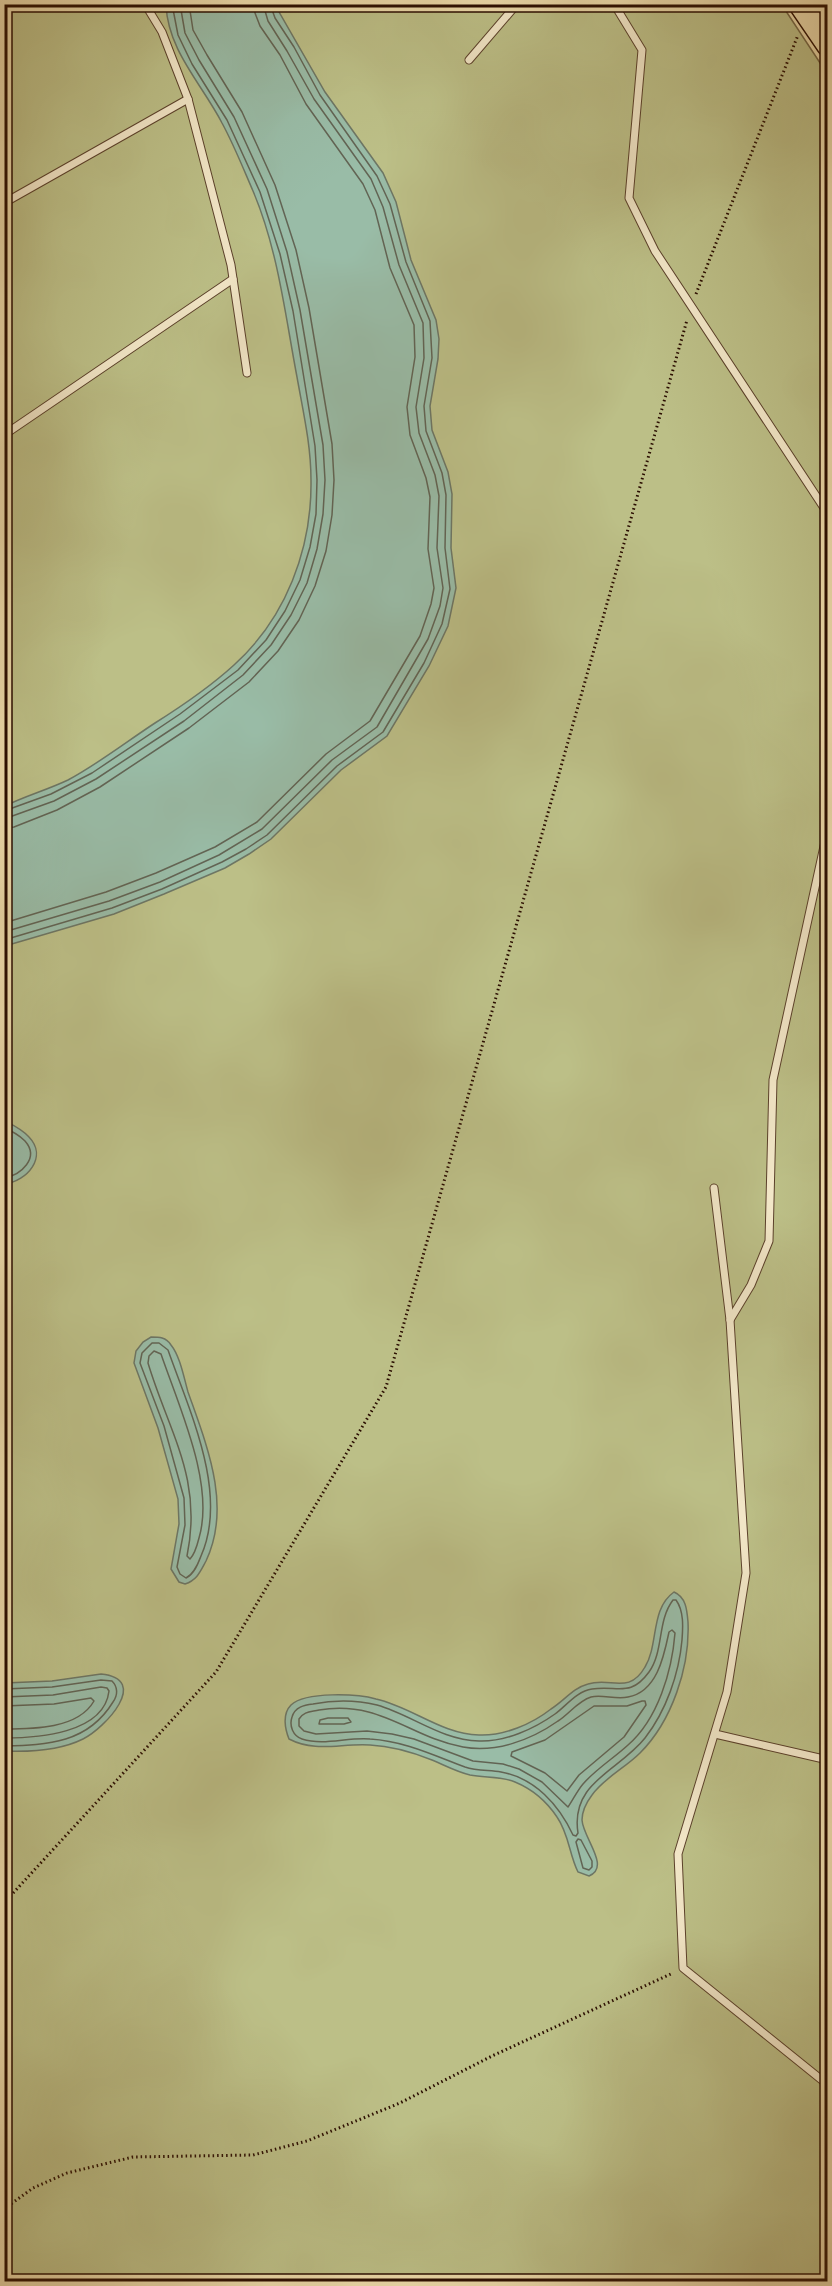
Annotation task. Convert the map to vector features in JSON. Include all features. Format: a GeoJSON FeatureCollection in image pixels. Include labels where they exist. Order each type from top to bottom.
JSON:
{"type":"FeatureCollection","features":[{"type":"Feature","properties":{"kind":"highway"},"geometry":{"type":"LineString","coordinates":[[803,9],[828,45]]}},
{"type":"Feature","properties":{"kind":"lane"},"geometry":{"type":"LineString","coordinates":[[145,4],[162,32],[188,99],[233,279],[248,373]]}},
{"type":"Feature","properties":{"kind":"lane"},"geometry":{"type":"LineString","coordinates":[[469,60],[517,4]]}},
{"type":"Feature","properties":{"kind":"lane"},"geometry":{"type":"LineString","coordinates":[[614,4],[642,50],[629,198],[655,251],[828,514]]}},
{"type":"Feature","properties":{"kind":"lane"},"geometry":{"type":"LineString","coordinates":[[4,202],[188,99]]}},
{"type":"Feature","properties":{"kind":"lane"},"geometry":{"type":"LineString","coordinates":[[4,435],[233,279]]}},
{"type":"Feature","properties":{"kind":"lane"},"geometry":{"type":"LineString","coordinates":[[730,1320],[751,1285],[769,1241],[773,1080],[828,828]]}},
{"type":"Feature","properties":{"kind":"lane"},"geometry":{"type":"LineString","coordinates":[[714,1188],[730,1320],[746,1573],[727,1692],[678,1854],[683,1968],[828,2085]]}},
{"type":"Feature","properties":{"kind":"lane"},"geometry":{"type":"LineString","coordinates":[[714,1734],[828,1760]]}},
{"type":"Feature","properties":{"kind":"path"},"geometry":{"type":"LineString","coordinates":[[4,1903],[216,1672],[386,1387],[692,304],[803,9]]}},
{"type":"Feature","properties":{"kind":"path"},"geometry":{"type":"LineString","coordinates":[[4,2209],[33,2188],[67,2173],[133,2157],[253,2155],[308,2141],[400,2103],[492,2056],[683,1968]]}},
{"type":"Feature","properties":{"kind":"green space"},"geometry":{"type":"Polygon","coordinates":[[[5,5],[782,5],[828,75],[827,2281],[5,2282],[5,5]]]}},
{"type":"Feature","properties":{"kind":"water"},"geometry":{"type":"Polygon","coordinates":[[[166,5],[275,5],[325,92],[383,173],[396,202],[411,260],[436,320],[439,339],[438,359],[430,406],[432,430],[448,472],[452,494],[451,548],[456,588],[448,626],[429,666],[387,736],[341,770],[271,839],[225,868],[164,894],[114,914],[5,946],[5,806],[68,780],[90,767],[196,696],[234,665],[268,626],[281,604],[301,556],[307,531],[311,480],[308,441],[280,282],[269,236],[262,213],[231,140],[179,52],[168,22],[166,5]]]}},
{"type":"Feature","properties":{"kind":"water"},"geometry":{"type":"Polygon","coordinates":[[[5,1121],[26,1134],[34,1145],[36,1160],[21,1178],[5,1184],[5,1121]]]}},
{"type":"Feature","properties":{"kind":"water"},"geometry":{"type":"Polygon","coordinates":[[[151,1337],[167,1340],[177,1355],[214,1476],[217,1519],[213,1540],[200,1572],[185,1584],[179,1582],[171,1569],[179,1524],[178,1499],[158,1428],[134,1363],[136,1351],[143,1342],[151,1337]]]}},
{"type":"Feature","properties":{"kind":"water"},"geometry":{"type":"Polygon","coordinates":[[[674,1592],[681,1597],[688,1617],[686,1657],[677,1692],[670,1709],[651,1740],[640,1753],[597,1789],[585,1807],[582,1816],[583,1827],[597,1859],[595,1872],[589,1876],[578,1872],[564,1830],[553,1811],[533,1792],[515,1782],[465,1774],[424,1757],[394,1748],[359,1745],[319,1747],[289,1739],[285,1717],[291,1705],[308,1697],[332,1695],[368,1697],[389,1703],[439,1725],[465,1733],[488,1735],[517,1728],[556,1706],[583,1686],[596,1682],[626,1683],[639,1675],[649,1658],[661,1608],[674,1592]]]}},
{"type":"Feature","properties":{"kind":"water"},"geometry":{"type":"Polygon","coordinates":[[[101,1674],[115,1678],[122,1685],[123,1694],[112,1715],[102,1725],[74,1743],[34,1751],[5,1751],[5,1683],[52,1681],[101,1674]]]}}]}
